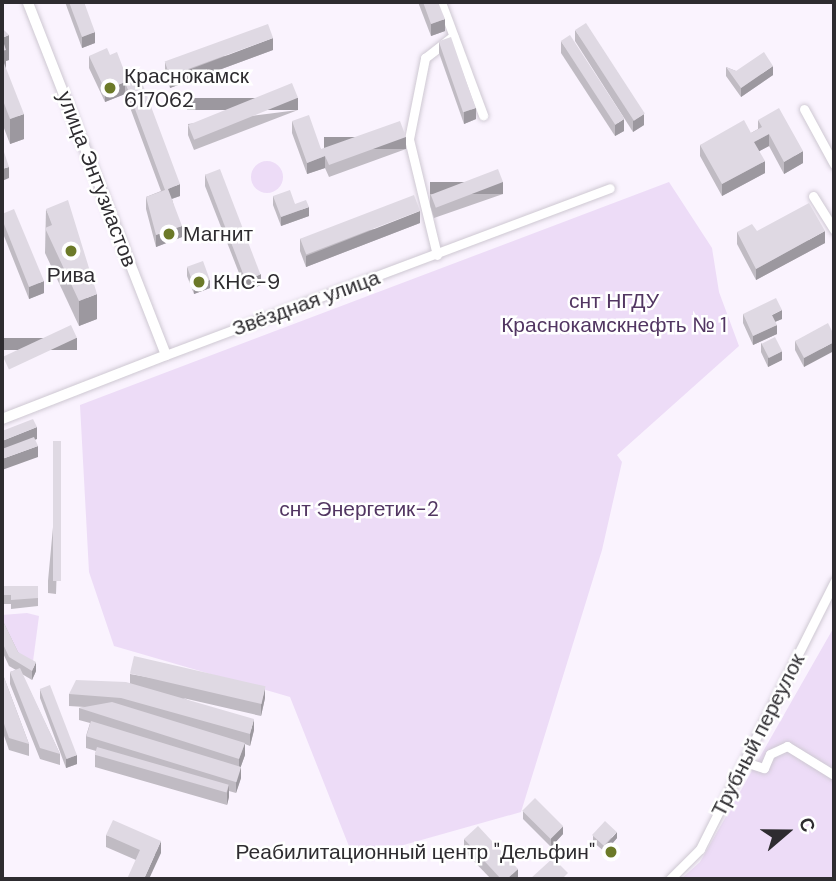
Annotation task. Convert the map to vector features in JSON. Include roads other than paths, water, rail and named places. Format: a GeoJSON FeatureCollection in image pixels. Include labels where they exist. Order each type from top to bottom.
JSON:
{"type":"FeatureCollection","features":[{"type":"Feature","properties":{"kind":"street","name":"улица Энтузиастов"},"geometry":{"type":"LineString","coordinates":[[28,2],[166,355]]}},
{"type":"Feature","properties":{"kind":"street"},"geometry":{"type":"LineString","coordinates":[[441,2],[483,116]]}},
{"type":"Feature","properties":{"kind":"street"},"geometry":{"type":"LineString","coordinates":[[437,255],[409,139],[425,58],[453,36]]}},
{"type":"Feature","properties":{"kind":"street"},"geometry":{"type":"LineString","coordinates":[[804,110],[834,164]]}},
{"type":"Feature","properties":{"kind":"street","name":"Звёздная улица"},"geometry":{"type":"LineString","coordinates":[[2,419],[610,188]]}},
{"type":"Feature","properties":{"kind":"street"},"geometry":{"type":"LineString","coordinates":[[813,196],[834,230]]}},
{"type":"Feature","properties":{"kind":"street","name":"Трубный переулок"},"geometry":{"type":"LineString","coordinates":[[670,879],[701,849],[834,582]]}},
{"type":"Feature","properties":{"kind":"street"},"geometry":{"type":"LineString","coordinates":[[745,762],[764,768],[770,754],[787,746],[834,775]]}},
{"type":"Feature","properties":{"kind":"place","name":"Краснокамск 617062"},"geometry":{"type":"Point","coordinates":[110,88]}},
{"type":"Feature","properties":{"kind":"place","name":"Магнит"},"geometry":{"type":"Point","coordinates":[169,234]}},
{"type":"Feature","properties":{"kind":"place","name":"Рива"},"geometry":{"type":"Point","coordinates":[71,251]}},
{"type":"Feature","properties":{"kind":"place","name":"КНС-9"},"geometry":{"type":"Point","coordinates":[199,282]}},
{"type":"Feature","properties":{"kind":"place","name":"Реабилитационный центр \"Дельфин\""},"geometry":{"type":"Point","coordinates":[611,852]}},
{"type":"Feature","properties":{"kind":"park label","name":"снт НГДУ Краснокамскнефть № 1"},"geometry":{"type":"Point","coordinates":[614,313]}},
{"type":"Feature","properties":{"kind":"park label","name":"снт Энергетик-2"},"geometry":{"type":"Point","coordinates":[359,509]}}]}
